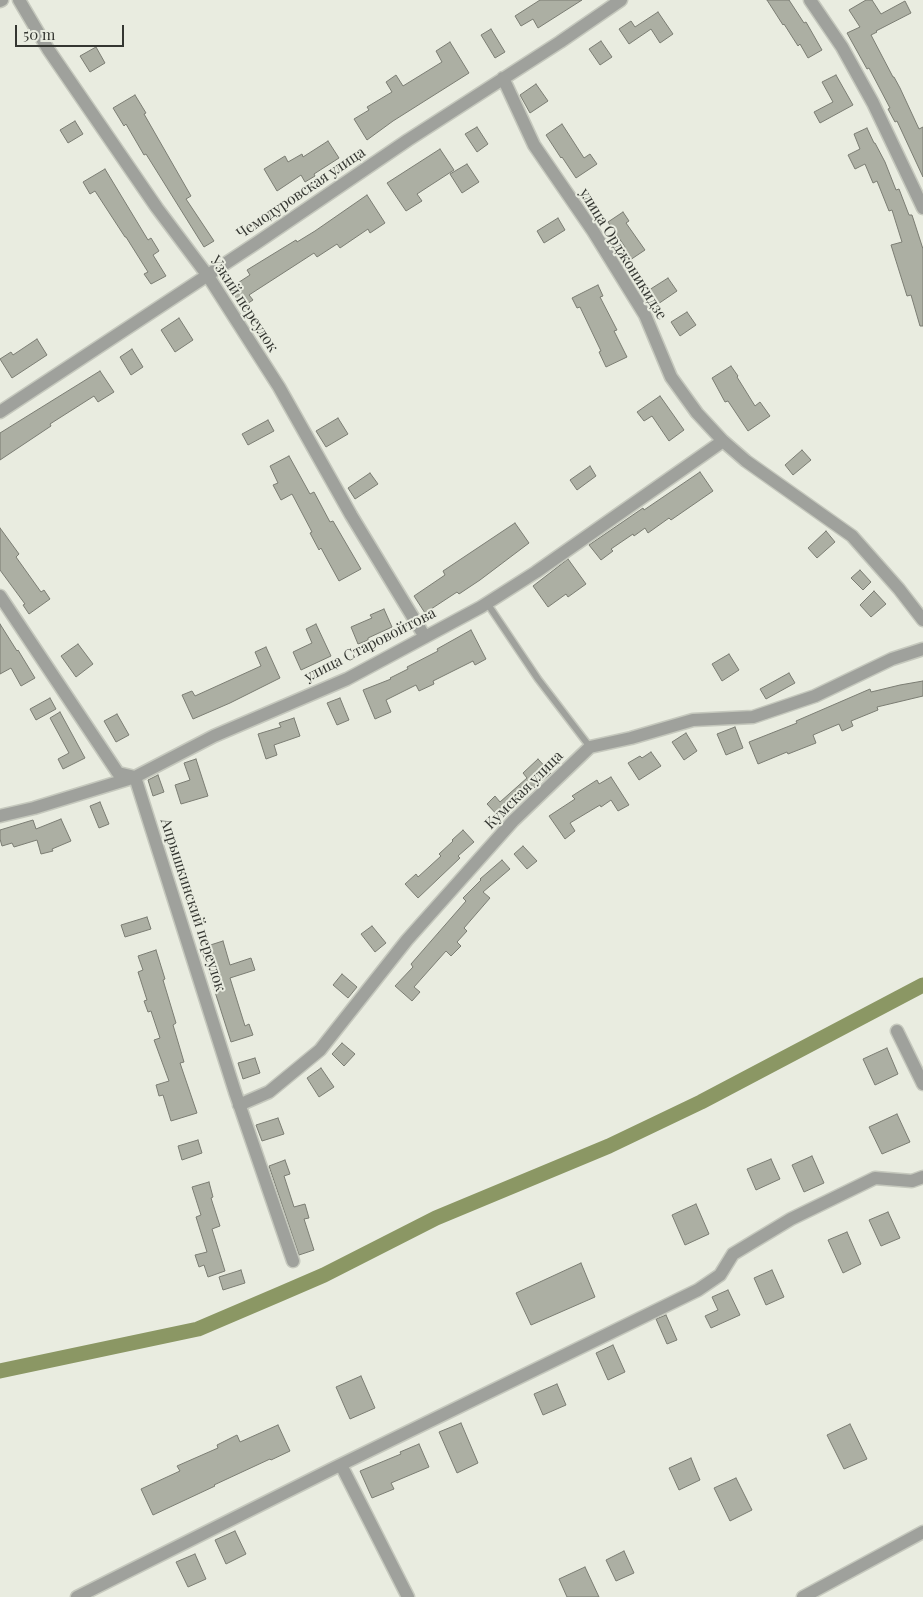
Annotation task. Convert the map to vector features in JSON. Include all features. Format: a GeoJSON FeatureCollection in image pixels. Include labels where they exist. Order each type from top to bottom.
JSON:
{"type":"FeatureCollection","features":[{"type":"Feature","properties":{"kind":"street","name":"Узкий переулок"},"geometry":{"type":"LineString","coordinates":[[19,0],[48,49],[157,208],[208,276],[279,387],[351,515],[425,637]]}},
{"type":"Feature","properties":{"kind":"street","name":"Чемодуровская улица"},"geometry":{"type":"LineString","coordinates":[[0,412],[208,276],[408,140],[560,42],[621,0]]}},
{"type":"Feature","properties":{"kind":"street"},"geometry":{"type":"LineString","coordinates":[[810,0],[842,47],[873,103],[923,208]]}},
{"type":"Feature","properties":{"kind":"street","name":"улица Орджоникидзе"},"geometry":{"type":"LineString","coordinates":[[503,78],[534,145],[593,231],[645,315],[671,376],[697,414],[746,460],[852,536],[899,589],[923,620]]}},
{"type":"Feature","properties":{"kind":"street","name":"улица Старовойтова"},"geometry":{"type":"LineString","coordinates":[[0,816],[34,808],[135,778],[214,736],[347,679],[487,603],[536,572],[724,441]]}},
{"type":"Feature","properties":{"kind":"street"},"geometry":{"type":"LineString","coordinates":[[0,596],[118,773],[135,778]]}},
{"type":"Feature","properties":{"kind":"street"},"geometry":{"type":"LineString","coordinates":[[590,747],[631,738],[694,720],[753,717],[815,696],[892,659],[923,649]]}},
{"type":"Feature","properties":{"kind":"street","name":"Кумская улица"},"geometry":{"type":"LineString","coordinates":[[240,1105],[269,1092],[320,1050],[407,940],[506,829],[590,747]]}},
{"type":"Feature","properties":{"kind":"street","name":"Апрышкинский переулок"},"geometry":{"type":"LineString","coordinates":[[135,778],[240,1105],[293,1261]]}},
{"type":"Feature","properties":{"kind":"street"},"geometry":{"type":"LineString","coordinates":[[897,1031],[923,1084]]}},
{"type":"Feature","properties":{"kind":"street"},"geometry":{"type":"LineString","coordinates":[[77,1597],[698,1290],[720,1275],[733,1254],[791,1219],[875,1178],[912,1181],[923,1177]]}},
{"type":"Feature","properties":{"kind":"street"},"geometry":{"type":"LineString","coordinates":[[341,1465],[408,1597]]}},
{"type":"Feature","properties":{"kind":"street"},"geometry":{"type":"LineString","coordinates":[[803,1597],[923,1532]]}},
{"type":"Feature","properties":{"kind":"lane"},"geometry":{"type":"LineString","coordinates":[[487,603],[538,679],[590,747]]}},
{"type":"Feature","properties":{"kind":"building"},"geometry":{"type":"Polygon","coordinates":[[[540,0],[582,0],[538,28],[533,19],[521,26],[515,16],[540,0]]]}},
{"type":"Feature","properties":{"kind":"building"},"geometry":{"type":"Polygon","coordinates":[[[767,0],[789,0],[804,23],[806,22],[822,50],[808,58],[800,44],[798,46],[767,0]]]}},
{"type":"Feature","properties":{"kind":"building"},"geometry":{"type":"Polygon","coordinates":[[[866,0],[872,0],[881,14],[905,1],[911,13],[871,35],[900,88],[919,129],[923,127],[923,177],[897,121],[895,122],[888,109],[890,108],[869,68],[867,69],[847,33],[860,27],[849,10],[866,0]]]}},
{"type":"Feature","properties":{"kind":"building"},"geometry":{"type":"Polygon","coordinates":[[[658,12],[673,34],[660,43],[651,29],[629,44],[619,29],[631,21],[635,27],[658,12]]]}},
{"type":"Feature","properties":{"kind":"building"},"geometry":{"type":"Polygon","coordinates":[[[491,29],[505,52],[495,58],[481,35],[491,29]]]}},
{"type":"Feature","properties":{"kind":"building"},"geometry":{"type":"Polygon","coordinates":[[[601,41],[612,57],[600,65],[589,49],[601,41]]]}},
{"type":"Feature","properties":{"kind":"building"},"geometry":{"type":"Polygon","coordinates":[[[450,42],[469,73],[393,121],[367,140],[354,119],[369,110],[367,107],[392,92],[386,82],[396,75],[403,86],[442,62],[436,51],[450,42]]]}},
{"type":"Feature","properties":{"kind":"building"},"geometry":{"type":"Polygon","coordinates":[[[96,47],[105,63],[90,72],[80,56],[96,47]]]}},
{"type":"Feature","properties":{"kind":"building"},"geometry":{"type":"Polygon","coordinates":[[[836,75],[853,105],[820,123],[814,112],[833,102],[822,82],[836,75]]]}},
{"type":"Feature","properties":{"kind":"building"},"geometry":{"type":"Polygon","coordinates":[[[536,84],[548,101],[530,113],[520,95],[536,84]]]}},
{"type":"Feature","properties":{"kind":"building"},"geometry":{"type":"Polygon","coordinates":[[[135,95],[191,196],[186,199],[214,241],[204,247],[146,154],[144,155],[126,124],[124,126],[113,108],[135,95]]]}},
{"type":"Feature","properties":{"kind":"building"},"geometry":{"type":"Polygon","coordinates":[[[75,121],[83,134],[68,143],[60,130],[75,121]]]}},
{"type":"Feature","properties":{"kind":"building"},"geometry":{"type":"Polygon","coordinates":[[[562,124],[584,158],[590,154],[597,164],[576,178],[546,135],[562,124]]]}},
{"type":"Feature","properties":{"kind":"building"},"geometry":{"type":"Polygon","coordinates":[[[477,127],[488,144],[477,152],[465,134],[477,127]]]}},
{"type":"Feature","properties":{"kind":"building"},"geometry":{"type":"Polygon","coordinates":[[[867,128],[885,162],[896,190],[899,189],[909,215],[912,215],[923,249],[923,326],[920,326],[911,295],[907,296],[891,245],[902,242],[892,210],[889,211],[877,181],[873,183],[865,164],[855,169],[848,155],[860,149],[854,134],[867,128]]]}},
{"type":"Feature","properties":{"kind":"building"},"geometry":{"type":"Polygon","coordinates":[[[328,141],[339,158],[305,182],[301,175],[277,191],[264,169],[285,156],[288,162],[302,154],[303,157],[328,141]]]}},
{"type":"Feature","properties":{"kind":"building"},"geometry":{"type":"Polygon","coordinates":[[[440,149],[454,170],[417,194],[422,201],[406,211],[387,183],[440,149]]]}},
{"type":"Feature","properties":{"kind":"building"},"geometry":{"type":"Polygon","coordinates":[[[467,164],[479,182],[462,193],[450,174],[467,164]]]}},
{"type":"Feature","properties":{"kind":"building"},"geometry":{"type":"Polygon","coordinates":[[[105,169],[148,240],[151,238],[159,251],[153,255],[166,276],[151,284],[144,274],[148,272],[126,237],[95,191],[90,194],[83,182],[105,169]]]}},
{"type":"Feature","properties":{"kind":"building"},"geometry":{"type":"Polygon","coordinates":[[[367,195],[385,223],[370,233],[368,229],[340,248],[337,244],[317,257],[314,253],[249,295],[253,300],[242,307],[230,288],[250,275],[247,270],[296,240],[297,242],[315,231],[367,195]]]}},
{"type":"Feature","properties":{"kind":"building"},"geometry":{"type":"Polygon","coordinates":[[[623,212],[629,221],[626,223],[645,250],[630,260],[622,249],[625,247],[608,222],[623,212]]]}},
{"type":"Feature","properties":{"kind":"building"},"geometry":{"type":"Polygon","coordinates":[[[558,218],[565,230],[544,243],[537,231],[558,218]]]}},
{"type":"Feature","properties":{"kind":"building"},"geometry":{"type":"Polygon","coordinates":[[[668,278],[677,291],[658,304],[649,290],[668,278]]]}},
{"type":"Feature","properties":{"kind":"building"},"geometry":{"type":"Polygon","coordinates":[[[598,285],[603,296],[600,297],[617,330],[614,331],[627,357],[606,367],[599,352],[601,351],[580,307],[577,308],[572,298],[598,285]]]}},
{"type":"Feature","properties":{"kind":"building"},"geometry":{"type":"Polygon","coordinates":[[[687,312],[696,325],[680,336],[671,322],[687,312]]]}},
{"type":"Feature","properties":{"kind":"building"},"geometry":{"type":"Polygon","coordinates":[[[179,318],[193,340],[175,352],[161,330],[179,318]]]}},
{"type":"Feature","properties":{"kind":"building"},"geometry":{"type":"Polygon","coordinates":[[[37,339],[47,355],[12,378],[0,359],[11,352],[13,355],[37,339]]]}},
{"type":"Feature","properties":{"kind":"building"},"geometry":{"type":"Polygon","coordinates":[[[132,349],[143,367],[131,375],[120,357],[132,349]]]}},
{"type":"Feature","properties":{"kind":"building"},"geometry":{"type":"Polygon","coordinates":[[[731,366],[755,406],[760,402],[770,416],[748,431],[728,401],[725,402],[712,378],[731,366]]]}},
{"type":"Feature","properties":{"kind":"building"},"geometry":{"type":"Polygon","coordinates":[[[100,371],[114,392],[98,402],[94,396],[50,424],[51,426],[0,460],[0,433],[100,371]]]}},
{"type":"Feature","properties":{"kind":"building"},"geometry":{"type":"Polygon","coordinates":[[[660,396],[684,430],[669,441],[652,416],[644,421],[637,412],[660,396]]]}},
{"type":"Feature","properties":{"kind":"building"},"geometry":{"type":"Polygon","coordinates":[[[338,418],[348,434],[326,447],[316,431],[338,418]]]}},
{"type":"Feature","properties":{"kind":"building"},"geometry":{"type":"Polygon","coordinates":[[[268,420],[274,431],[248,445],[242,434],[268,420]]]}},
{"type":"Feature","properties":{"kind":"building"},"geometry":{"type":"Polygon","coordinates":[[[802,450],[811,460],[793,475],[785,465],[802,450]]]}},
{"type":"Feature","properties":{"kind":"building"},"geometry":{"type":"Polygon","coordinates":[[[289,456],[310,494],[314,492],[330,522],[333,521],[361,569],[339,581],[321,548],[319,550],[310,533],[312,532],[292,494],[281,500],[273,485],[278,483],[270,466],[289,456]]]}},
{"type":"Feature","properties":{"kind":"building"},"geometry":{"type":"Polygon","coordinates":[[[590,466],[596,476],[577,490],[570,480],[590,466]]]}},
{"type":"Feature","properties":{"kind":"building"},"geometry":{"type":"Polygon","coordinates":[[[700,472],[713,491],[671,520],[669,518],[648,533],[645,528],[634,536],[633,534],[611,549],[613,551],[601,560],[589,545],[643,508],[644,510],[700,472]]]}},
{"type":"Feature","properties":{"kind":"building"},"geometry":{"type":"Polygon","coordinates":[[[370,473],[378,484],[355,499],[348,488],[370,473]]]}},
{"type":"Feature","properties":{"kind":"building"},"geometry":{"type":"Polygon","coordinates":[[[515,523],[529,543],[480,580],[459,594],[457,592],[425,613],[414,596],[445,575],[443,571],[515,523]]]}},
{"type":"Feature","properties":{"kind":"building"},"geometry":{"type":"Polygon","coordinates":[[[0,528],[19,554],[16,557],[41,592],[44,590],[50,599],[29,614],[23,605],[25,604],[0,570],[0,528]]]}},
{"type":"Feature","properties":{"kind":"building"},"geometry":{"type":"Polygon","coordinates":[[[826,531],[835,542],[817,558],[808,548],[826,531]]]}},
{"type":"Feature","properties":{"kind":"building"},"geometry":{"type":"Polygon","coordinates":[[[568,559],[586,584],[568,597],[566,594],[548,607],[533,586],[568,559]]]}},
{"type":"Feature","properties":{"kind":"building"},"geometry":{"type":"Polygon","coordinates":[[[860,570],[871,582],[863,590],[851,578],[860,570]]]}},
{"type":"Feature","properties":{"kind":"building"},"geometry":{"type":"Polygon","coordinates":[[[874,591],[886,604],[871,617],[860,605],[874,591]]]}},
{"type":"Feature","properties":{"kind":"building"},"geometry":{"type":"Polygon","coordinates":[[[384,609],[392,627],[358,644],[351,627],[372,618],[370,615],[384,609]]]}},
{"type":"Feature","properties":{"kind":"building"},"geometry":{"type":"Polygon","coordinates":[[[0,624],[35,678],[21,686],[11,668],[0,674],[0,624]]]}},
{"type":"Feature","properties":{"kind":"building"},"geometry":{"type":"Polygon","coordinates":[[[316,624],[331,656],[301,670],[293,652],[312,643],[306,629],[316,624]]]}},
{"type":"Feature","properties":{"kind":"building"},"geometry":{"type":"Polygon","coordinates":[[[471,630],[486,659],[475,665],[473,661],[433,681],[434,684],[419,691],[416,685],[386,700],[391,712],[375,719],[363,690],[391,679],[408,669],[407,667],[438,651],[437,649],[471,630]]]}},
{"type":"Feature","properties":{"kind":"building"},"geometry":{"type":"Polygon","coordinates":[[[78,644],[93,664],[76,677],[61,656],[78,644]]]}},
{"type":"Feature","properties":{"kind":"building"},"geometry":{"type":"Polygon","coordinates":[[[266,647],[280,678],[193,719],[182,695],[192,691],[195,696],[261,666],[255,652],[266,647]]]}},
{"type":"Feature","properties":{"kind":"building"},"geometry":{"type":"Polygon","coordinates":[[[729,654],[739,670],[722,681],[712,664],[729,654]]]}},
{"type":"Feature","properties":{"kind":"building"},"geometry":{"type":"Polygon","coordinates":[[[789,673],[795,683],[766,699],[760,689],[789,673]]]}},
{"type":"Feature","properties":{"kind":"building"},"geometry":{"type":"Polygon","coordinates":[[[923,681],[923,696],[877,707],[878,710],[851,721],[853,726],[842,731],[839,724],[813,735],[816,743],[758,764],[749,742],[797,723],[796,721],[870,689],[871,692],[923,681]]]}},
{"type":"Feature","properties":{"kind":"building"},"geometry":{"type":"Polygon","coordinates":[[[50,698],[56,709],[36,720],[30,709],[50,698]]]}},
{"type":"Feature","properties":{"kind":"building"},"geometry":{"type":"Polygon","coordinates":[[[340,698],[349,720],[337,725],[327,703],[340,698]]]}},
{"type":"Feature","properties":{"kind":"building"},"geometry":{"type":"Polygon","coordinates":[[[60,712],[85,758],[63,769],[58,759],[69,753],[50,718],[60,712]]]}},
{"type":"Feature","properties":{"kind":"building"},"geometry":{"type":"Polygon","coordinates":[[[117,714],[129,735],[116,742],[104,721],[117,714]]]}},
{"type":"Feature","properties":{"kind":"building"},"geometry":{"type":"Polygon","coordinates":[[[294,718],[300,736],[274,745],[277,755],[266,759],[258,734],[281,727],[279,723],[294,718]]]}},
{"type":"Feature","properties":{"kind":"building"},"geometry":{"type":"Polygon","coordinates":[[[735,727],[743,748],[726,755],[717,734],[735,727]]]}},
{"type":"Feature","properties":{"kind":"building"},"geometry":{"type":"Polygon","coordinates":[[[686,733],[697,751],[684,760],[672,742],[686,733]]]}},
{"type":"Feature","properties":{"kind":"building"},"geometry":{"type":"Polygon","coordinates":[[[651,752],[661,766],[639,780],[628,763],[640,756],[642,758],[651,752]]]}},
{"type":"Feature","properties":{"kind":"building"},"geometry":{"type":"Polygon","coordinates":[[[196,759],[208,796],[181,804],[175,785],[190,780],[184,763],[196,759]]]}},
{"type":"Feature","properties":{"kind":"building"},"geometry":{"type":"Polygon","coordinates":[[[538,759],[551,773],[500,818],[487,804],[495,796],[500,802],[527,778],[523,773],[538,759]]]}},
{"type":"Feature","properties":{"kind":"building"},"geometry":{"type":"Polygon","coordinates":[[[158,775],[164,792],[153,796],[148,780],[158,775]]]}},
{"type":"Feature","properties":{"kind":"building"},"geometry":{"type":"Polygon","coordinates":[[[611,777],[629,805],[618,811],[611,800],[601,807],[600,805],[570,823],[575,831],[565,839],[549,816],[575,799],[572,796],[597,780],[599,784],[611,777]]]}},
{"type":"Feature","properties":{"kind":"building"},"geometry":{"type":"Polygon","coordinates":[[[100,802],[109,824],[99,828],[90,806],[100,802]]]}},
{"type":"Feature","properties":{"kind":"building"},"geometry":{"type":"Polygon","coordinates":[[[61,819],[71,841],[52,849],[53,851],[41,854],[37,840],[14,847],[12,843],[2,846],[0,830],[33,820],[36,829],[61,819]]]}},
{"type":"Feature","properties":{"kind":"building"},"geometry":{"type":"Polygon","coordinates":[[[463,830],[474,842],[418,898],[405,884],[416,874],[418,877],[441,856],[439,854],[463,830]]]}},
{"type":"Feature","properties":{"kind":"building"},"geometry":{"type":"Polygon","coordinates":[[[523,846],[537,861],[527,869],[514,854],[523,846]]]}},
{"type":"Feature","properties":{"kind":"building"},"geometry":{"type":"Polygon","coordinates":[[[502,860],[510,869],[483,892],[490,898],[464,928],[467,931],[457,942],[461,946],[451,956],[446,951],[414,987],[420,992],[412,1001],[395,986],[413,967],[411,964],[466,901],[463,898],[480,879],[502,860]]]}},
{"type":"Feature","properties":{"kind":"building"},"geometry":{"type":"Polygon","coordinates":[[[147,917],[151,929],[125,937],[121,925],[147,917]]]}},
{"type":"Feature","properties":{"kind":"building"},"geometry":{"type":"Polygon","coordinates":[[[372,926],[386,943],[375,952],[361,934],[372,926]]]}},
{"type":"Feature","properties":{"kind":"building"},"geometry":{"type":"Polygon","coordinates":[[[223,941],[230,965],[251,958],[255,970],[230,978],[245,1026],[249,1024],[253,1035],[231,1042],[201,948],[223,941]]]}},
{"type":"Feature","properties":{"kind":"building"},"geometry":{"type":"Polygon","coordinates":[[[156,950],[176,1023],[173,1025],[184,1062],[180,1063],[197,1113],[171,1121],[163,1095],[159,1096],[156,1085],[169,1081],[154,1040],[160,1038],[151,1011],[148,1012],[144,1001],[147,1000],[138,972],[143,970],[138,956],[156,950]]]}},
{"type":"Feature","properties":{"kind":"building"},"geometry":{"type":"Polygon","coordinates":[[[342,974],[357,987],[348,998],[333,985],[342,974]]]}},
{"type":"Feature","properties":{"kind":"building"},"geometry":{"type":"Polygon","coordinates":[[[342,1043],[355,1054],[344,1066],[332,1054],[342,1043]]]}},
{"type":"Feature","properties":{"kind":"building"},"geometry":{"type":"Polygon","coordinates":[[[887,1048],[898,1074],[875,1085],[863,1059],[887,1048]]]}},
{"type":"Feature","properties":{"kind":"building"},"geometry":{"type":"Polygon","coordinates":[[[255,1058],[260,1073],[243,1079],[238,1063],[255,1058]]]}},
{"type":"Feature","properties":{"kind":"building"},"geometry":{"type":"Polygon","coordinates":[[[321,1068],[334,1087],[319,1097],[307,1078],[321,1068]]]}},
{"type":"Feature","properties":{"kind":"building"},"geometry":{"type":"Polygon","coordinates":[[[897,1114],[910,1142],[882,1154],[869,1127],[897,1114]]]}},
{"type":"Feature","properties":{"kind":"building"},"geometry":{"type":"Polygon","coordinates":[[[278,1118],[284,1134],[262,1141],[256,1125],[278,1118]]]}},
{"type":"Feature","properties":{"kind":"building"},"geometry":{"type":"Polygon","coordinates":[[[198,1140],[202,1153],[182,1160],[178,1146],[198,1140]]]}},
{"type":"Feature","properties":{"kind":"building"},"geometry":{"type":"Polygon","coordinates":[[[812,1156],[824,1183],[804,1192],[792,1165],[812,1156]]]}},
{"type":"Feature","properties":{"kind":"building"},"geometry":{"type":"Polygon","coordinates":[[[771,1159],[780,1179],[756,1190],[747,1169],[771,1159]]]}},
{"type":"Feature","properties":{"kind":"building"},"geometry":{"type":"Polygon","coordinates":[[[285,1160],[290,1174],[284,1176],[294,1207],[305,1204],[309,1218],[304,1219],[314,1250],[299,1255],[269,1166],[285,1160]]]}},
{"type":"Feature","properties":{"kind":"building"},"geometry":{"type":"Polygon","coordinates":[[[209,1182],[213,1197],[211,1198],[220,1226],[212,1229],[225,1271],[208,1277],[204,1265],[199,1267],[195,1255],[207,1252],[196,1217],[201,1215],[192,1187],[209,1182]]]}},
{"type":"Feature","properties":{"kind":"building"},"geometry":{"type":"Polygon","coordinates":[[[696,1204],[709,1234],[685,1245],[672,1215],[696,1204]]]}},
{"type":"Feature","properties":{"kind":"building"},"geometry":{"type":"Polygon","coordinates":[[[888,1212],[900,1238],[881,1246],[869,1220],[888,1212]]]}},
{"type":"Feature","properties":{"kind":"building"},"geometry":{"type":"Polygon","coordinates":[[[847,1232],[861,1264],[843,1273],[828,1240],[847,1232]]]}},
{"type":"Feature","properties":{"kind":"building"},"geometry":{"type":"Polygon","coordinates":[[[581,1263],[595,1297],[531,1325],[516,1293],[581,1263]]]}},
{"type":"Feature","properties":{"kind":"building"},"geometry":{"type":"Polygon","coordinates":[[[241,1270],[245,1283],[223,1290],[219,1277],[241,1270]]]}},
{"type":"Feature","properties":{"kind":"building"},"geometry":{"type":"Polygon","coordinates":[[[772,1270],[784,1297],[766,1305],[754,1278],[772,1270]]]}},
{"type":"Feature","properties":{"kind":"building"},"geometry":{"type":"Polygon","coordinates":[[[728,1290],[740,1315],[711,1328],[705,1316],[718,1310],[712,1297],[728,1290]]]}},
{"type":"Feature","properties":{"kind":"building"},"geometry":{"type":"Polygon","coordinates":[[[666,1315],[677,1340],[667,1344],[656,1319],[666,1315]]]}},
{"type":"Feature","properties":{"kind":"building"},"geometry":{"type":"Polygon","coordinates":[[[613,1345],[625,1372],[608,1380],[596,1353],[613,1345]]]}},
{"type":"Feature","properties":{"kind":"building"},"geometry":{"type":"Polygon","coordinates":[[[361,1376],[375,1408],[350,1419],[336,1387],[361,1376]]]}},
{"type":"Feature","properties":{"kind":"building"},"geometry":{"type":"Polygon","coordinates":[[[557,1384],[566,1405],[543,1415],[534,1394],[557,1384]]]}},
{"type":"Feature","properties":{"kind":"building"},"geometry":{"type":"Polygon","coordinates":[[[461,1423],[478,1463],[457,1473],[439,1432],[461,1423]]]}},
{"type":"Feature","properties":{"kind":"building"},"geometry":{"type":"Polygon","coordinates":[[[850,1424],[867,1459],[844,1469],[827,1435],[850,1424]]]}},
{"type":"Feature","properties":{"kind":"building"},"geometry":{"type":"Polygon","coordinates":[[[278,1425],[290,1451],[153,1515],[141,1489],[180,1471],[177,1466],[218,1448],[217,1445],[237,1435],[240,1442],[278,1425]]]}},
{"type":"Feature","properties":{"kind":"building"},"geometry":{"type":"Polygon","coordinates":[[[419,1444],[429,1467],[391,1483],[394,1489],[372,1498],[360,1471],[401,1454],[400,1452],[419,1444]]]}},
{"type":"Feature","properties":{"kind":"building"},"geometry":{"type":"Polygon","coordinates":[[[691,1458],[700,1480],[679,1490],[669,1468],[691,1458]]]}},
{"type":"Feature","properties":{"kind":"building"},"geometry":{"type":"Polygon","coordinates":[[[736,1478],[752,1510],[730,1521],[714,1488],[736,1478]]]}},
{"type":"Feature","properties":{"kind":"building"},"geometry":{"type":"Polygon","coordinates":[[[235,1531],[246,1554],[226,1564],[215,1540],[235,1531]]]}},
{"type":"Feature","properties":{"kind":"building"},"geometry":{"type":"Polygon","coordinates":[[[624,1551],[634,1573],[616,1581],[606,1560],[624,1551]]]}},
{"type":"Feature","properties":{"kind":"building"},"geometry":{"type":"Polygon","coordinates":[[[195,1554],[206,1579],[188,1587],[176,1562],[195,1554]]]}},
{"type":"Feature","properties":{"kind":"building"},"geometry":{"type":"Polygon","coordinates":[[[585,1567],[599,1597],[567,1597],[559,1579],[585,1567]]]}},
{"type":"Feature","properties":{"kind":"waterway"},"geometry":{"type":"LineString","coordinates":[[0,1371],[198,1329],[324,1275],[436,1218],[609,1146],[701,1102],[923,985]]}}]}
